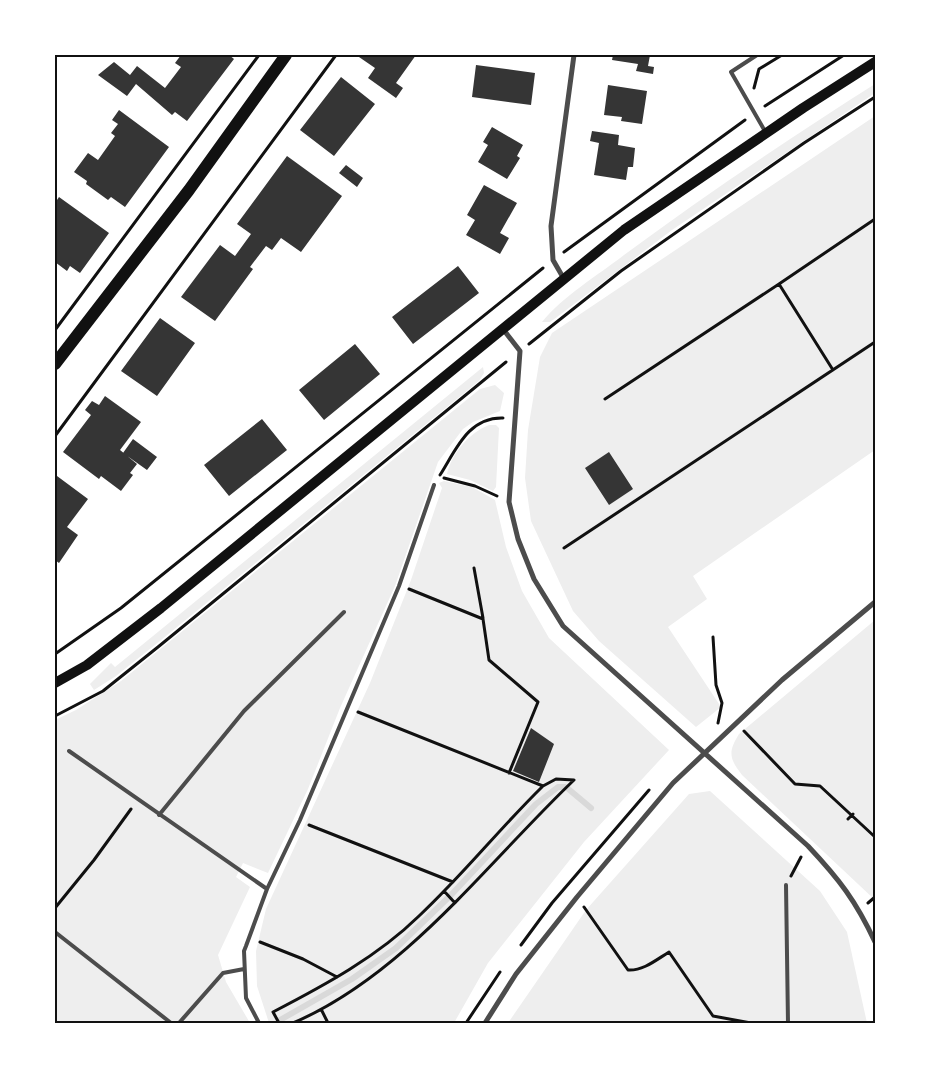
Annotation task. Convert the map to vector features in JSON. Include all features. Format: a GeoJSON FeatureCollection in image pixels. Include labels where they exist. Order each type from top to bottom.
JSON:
{"type":"FeatureCollection","features":[{"type":"Feature","properties":{"kind":"main road"},"geometry":{"type":"LineString","coordinates":[[55,364],[189,190],[286,55]]}},
{"type":"Feature","properties":{"kind":"main road"},"geometry":{"type":"LineString","coordinates":[[55,683],[87,665],[161,608],[624,230],[766,133],[875,62]]}},
{"type":"Feature","properties":{"kind":"street"},"geometry":{"type":"LineString","coordinates":[[564,279],[553,260],[551,226],[574,55]]}},
{"type":"Feature","properties":{"kind":"street"},"geometry":{"type":"LineString","coordinates":[[503,328],[520,351],[509,502],[518,539],[534,578],[563,626],[703,754],[808,846],[839,879],[860,910],[875,942]]}},
{"type":"Feature","properties":{"kind":"street"},"geometry":{"type":"LineString","coordinates":[[485,1023],[516,974],[577,897],[673,783],[724,737],[782,680],[875,602]]}},
{"type":"Feature","properties":{"kind":"lane"},"geometry":{"type":"LineString","coordinates":[[757,55],[731,72],[766,133]]}},
{"type":"Feature","properties":{"kind":"lane"},"geometry":{"type":"LineString","coordinates":[[259,1023],[246,998],[244,969],[246,946],[266,889],[300,820],[399,586],[434,485]]}},
{"type":"Feature","properties":{"kind":"lane"},"geometry":{"type":"LineString","coordinates":[[159,815],[244,711],[344,612]]}},
{"type":"Feature","properties":{"kind":"lane"},"geometry":{"type":"LineString","coordinates":[[69,751],[266,889]]}},
{"type":"Feature","properties":{"kind":"lane"},"geometry":{"type":"LineString","coordinates":[[786,885],[788,1023]]}},
{"type":"Feature","properties":{"kind":"lane"},"geometry":{"type":"LineString","coordinates":[[55,932],[171,1023]]}},
{"type":"Feature","properties":{"kind":"lane"},"geometry":{"type":"LineString","coordinates":[[179,1023],[223,973],[244,969]]}},
{"type":"Feature","properties":{"kind":"path"},"geometry":{"type":"LineString","coordinates":[[55,330],[259,55]]}},
{"type":"Feature","properties":{"kind":"path"},"geometry":{"type":"LineString","coordinates":[[55,436],[336,55]]}},
{"type":"Feature","properties":{"kind":"path"},"geometry":{"type":"LineString","coordinates":[[756,82],[759,70],[782,55]]}},
{"type":"Feature","properties":{"kind":"path"},"geometry":{"type":"LineString","coordinates":[[55,654],[122,608],[553,260],[754,114],[844,55]]}},
{"type":"Feature","properties":{"kind":"path"},"geometry":{"type":"LineString","coordinates":[[55,716],[103,690],[158,647],[628,265],[804,143],[875,97]]}},
{"type":"Feature","properties":{"kind":"path"},"geometry":{"type":"LineString","coordinates":[[605,399],[875,219]]}},
{"type":"Feature","properties":{"kind":"path"},"geometry":{"type":"LineString","coordinates":[[779,284],[833,370]]}},
{"type":"Feature","properties":{"kind":"path"},"geometry":{"type":"LineString","coordinates":[[564,548],[875,342]]}},
{"type":"Feature","properties":{"kind":"path"},"geometry":{"type":"LineString","coordinates":[[509,502],[475,486],[439,477],[466,433],[489,418],[516,418]]}},
{"type":"Feature","properties":{"kind":"path"},"geometry":{"type":"LineString","coordinates":[[474,568],[484,619],[489,660],[538,702],[509,773]]}},
{"type":"Feature","properties":{"kind":"path"},"geometry":{"type":"LineString","coordinates":[[399,586],[484,619]]}},
{"type":"Feature","properties":{"kind":"path"},"geometry":{"type":"LineString","coordinates":[[713,637],[716,685],[722,703],[717,724],[724,737]]}},
{"type":"Feature","properties":{"kind":"path"},"geometry":{"type":"LineString","coordinates":[[347,707],[543,786]]}},
{"type":"Feature","properties":{"kind":"path"},"geometry":{"type":"LineString","coordinates":[[737,723],[796,784],[820,786],[853,814],[875,837]]}},
{"type":"Feature","properties":{"kind":"path"},"geometry":{"type":"LineString","coordinates":[[279,1023],[273,1012],[337,977],[372,955],[418,917],[543,786],[556,779],[574,780],[455,903],[392,960],[322,1011],[293,1023]]}},
{"type":"Feature","properties":{"kind":"path"},"geometry":{"type":"LineString","coordinates":[[828,801],[832,796]]}},
{"type":"Feature","properties":{"kind":"path"},"geometry":{"type":"LineString","coordinates":[[55,908],[94,860],[137,800]]}},
{"type":"Feature","properties":{"kind":"path"},"geometry":{"type":"LineString","coordinates":[[848,819],[853,814]]}},
{"type":"Feature","properties":{"kind":"path"},"geometry":{"type":"LineString","coordinates":[[300,820],[391,859],[453,882]]}},
{"type":"Feature","properties":{"kind":"path"},"geometry":{"type":"LineString","coordinates":[[786,885],[808,846]]}},
{"type":"Feature","properties":{"kind":"path"},"geometry":{"type":"LineString","coordinates":[[444,891],[455,903]]}},
{"type":"Feature","properties":{"kind":"path"},"geometry":{"type":"LineString","coordinates":[[577,897],[628,970],[642,968],[669,952],[713,1016],[751,1023]]}},
{"type":"Feature","properties":{"kind":"path"},"geometry":{"type":"LineString","coordinates":[[246,946],[262,942],[303,959],[337,977]]}},
{"type":"Feature","properties":{"kind":"path"},"geometry":{"type":"LineString","coordinates":[[322,1011],[328,1023]]}},
{"type":"Feature","properties":{"kind":"shaded area"},"geometry":{"type":"Polygon","coordinates":[[[875,84],[875,93],[672,230],[550,322],[542,322],[570,295],[685,211],[875,84]]]}},
{"type":"Feature","properties":{"kind":"shaded area"},"geometry":{"type":"Polygon","coordinates":[[[875,116],[875,450],[693,576],[707,599],[668,627],[721,707],[696,727],[599,641],[573,611],[531,521],[525,478],[528,430],[540,357],[552,333],[875,116]]]}},
{"type":"Feature","properties":{"kind":"shaded area"},"geometry":{"type":"Polygon","coordinates":[[[483,367],[484,373],[479,381],[161,640],[116,676],[94,690],[90,684],[111,663],[115,667],[483,367]]]}},
{"type":"Feature","properties":{"kind":"shaded area"},"geometry":{"type":"Polygon","coordinates":[[[495,385],[504,393],[500,411],[473,422],[463,429],[438,462],[395,586],[340,708],[308,789],[268,873],[243,863],[236,877],[250,887],[218,955],[226,982],[250,1023],[55,1023],[55,720],[76,710],[121,681],[480,389],[495,385]]]}},
{"type":"Feature","properties":{"kind":"shaded area"},"geometry":{"type":"Polygon","coordinates":[[[489,425],[496,425],[499,428],[496,487],[493,491],[470,480],[447,474],[457,451],[468,438],[489,425]]]}},
{"type":"Feature","properties":{"kind":"shaded area"},"geometry":{"type":"Polygon","coordinates":[[[444,481],[472,487],[495,500],[506,547],[522,591],[549,638],[669,750],[584,842],[488,963],[454,1023],[269,1023],[257,986],[256,951],[266,909],[370,683],[411,580],[442,488],[439,483],[444,481]]]}},
{"type":"Feature","properties":{"kind":"shaded area"},"geometry":{"type":"Polygon","coordinates":[[[875,620],[875,900],[742,775],[732,759],[732,750],[739,734],[875,620]]]}},
{"type":"Feature","properties":{"kind":"shaded area"},"geometry":{"type":"Polygon","coordinates":[[[710,791],[820,891],[847,932],[867,1023],[508,1023],[586,910],[689,794],[710,791]]]}},
{"type":"Feature","properties":{"kind":"building"},"geometry":{"type":"Polygon","coordinates":[[[181,55],[229,55],[234,59],[187,121],[175,112],[172,115],[136,84],[127,96],[98,75],[114,62],[130,75],[137,66],[165,88],[181,67],[175,63],[181,55]]]}},
{"type":"Feature","properties":{"kind":"building"},"geometry":{"type":"Polygon","coordinates":[[[361,55],[416,55],[396,83],[403,88],[396,98],[368,78],[375,68],[359,57],[361,55]]]}},
{"type":"Feature","properties":{"kind":"building"},"geometry":{"type":"Polygon","coordinates":[[[613,55],[650,55],[648,66],[654,67],[653,74],[636,71],[638,64],[612,60],[613,55]]]}},
{"type":"Feature","properties":{"kind":"building"},"geometry":{"type":"Polygon","coordinates":[[[476,65],[535,73],[531,105],[472,97],[476,65]]]}},
{"type":"Feature","properties":{"kind":"building"},"geometry":{"type":"Polygon","coordinates":[[[341,77],[375,104],[334,156],[300,130],[341,77]]]}},
{"type":"Feature","properties":{"kind":"building"},"geometry":{"type":"Polygon","coordinates":[[[608,85],[647,91],[642,124],[621,121],[622,117],[604,115],[608,85]]]}},
{"type":"Feature","properties":{"kind":"building"},"geometry":{"type":"Polygon","coordinates":[[[119,110],[169,147],[125,207],[111,197],[108,200],[86,184],[87,181],[74,172],[88,153],[98,160],[115,136],[111,133],[118,124],[112,120],[119,110]]]}},
{"type":"Feature","properties":{"kind":"building"},"geometry":{"type":"Polygon","coordinates":[[[492,127],[523,145],[517,156],[520,158],[507,179],[478,162],[488,145],[483,142],[492,127]]]}},
{"type":"Feature","properties":{"kind":"building"},"geometry":{"type":"Polygon","coordinates":[[[592,131],[619,135],[618,145],[635,148],[633,167],[628,167],[626,180],[594,175],[599,143],[590,141],[592,131]]]}},
{"type":"Feature","properties":{"kind":"building"},"geometry":{"type":"Polygon","coordinates":[[[287,156],[342,196],[301,252],[281,238],[272,250],[266,246],[250,267],[253,269],[215,321],[181,297],[220,245],[235,256],[251,234],[237,224],[287,156]]]}},
{"type":"Feature","properties":{"kind":"building"},"geometry":{"type":"Polygon","coordinates":[[[346,165],[363,178],[357,187],[339,173],[346,165]]]}},
{"type":"Feature","properties":{"kind":"building"},"geometry":{"type":"Polygon","coordinates":[[[484,185],[517,203],[500,233],[509,238],[500,254],[466,235],[475,220],[467,215],[484,185]]]}},
{"type":"Feature","properties":{"kind":"building"},"geometry":{"type":"Polygon","coordinates":[[[59,197],[109,233],[80,273],[70,266],[67,271],[55,262],[55,203],[59,197]]]}},
{"type":"Feature","properties":{"kind":"building"},"geometry":{"type":"Polygon","coordinates":[[[458,266],[479,293],[413,344],[392,317],[458,266]]]}},
{"type":"Feature","properties":{"kind":"building"},"geometry":{"type":"Polygon","coordinates":[[[160,318],[195,343],[157,396],[121,371],[160,318]]]}},
{"type":"Feature","properties":{"kind":"building"},"geometry":{"type":"Polygon","coordinates":[[[355,344],[380,374],[324,420],[299,390],[355,344]]]}},
{"type":"Feature","properties":{"kind":"building"},"geometry":{"type":"Polygon","coordinates":[[[105,396],[141,422],[120,450],[137,464],[130,473],[133,475],[121,491],[101,476],[99,479],[63,452],[91,415],[85,410],[92,401],[99,405],[105,396]]]}},
{"type":"Feature","properties":{"kind":"building"},"geometry":{"type":"Polygon","coordinates":[[[262,419],[287,450],[229,496],[204,465],[262,419]]]}},
{"type":"Feature","properties":{"kind":"building"},"geometry":{"type":"Polygon","coordinates":[[[133,439],[157,457],[147,470],[123,453],[133,439]]]}},
{"type":"Feature","properties":{"kind":"building"},"geometry":{"type":"Polygon","coordinates":[[[609,452],[633,489],[609,505],[585,468],[609,452]]]}},
{"type":"Feature","properties":{"kind":"building"},"geometry":{"type":"Polygon","coordinates":[[[57,476],[88,499],[67,527],[78,535],[59,563],[55,560],[57,476]]]}},
{"type":"Feature","properties":{"kind":"building"},"geometry":{"type":"Polygon","coordinates":[[[531,728],[554,744],[539,782],[513,771],[531,728]]]}},
{"type":"Feature","properties":{"kind":"waterway"},"geometry":{"type":"LineString","coordinates":[[280,1020],[352,979],[396,948],[451,895],[536,804],[558,787],[566,787],[591,808]]}}]}
